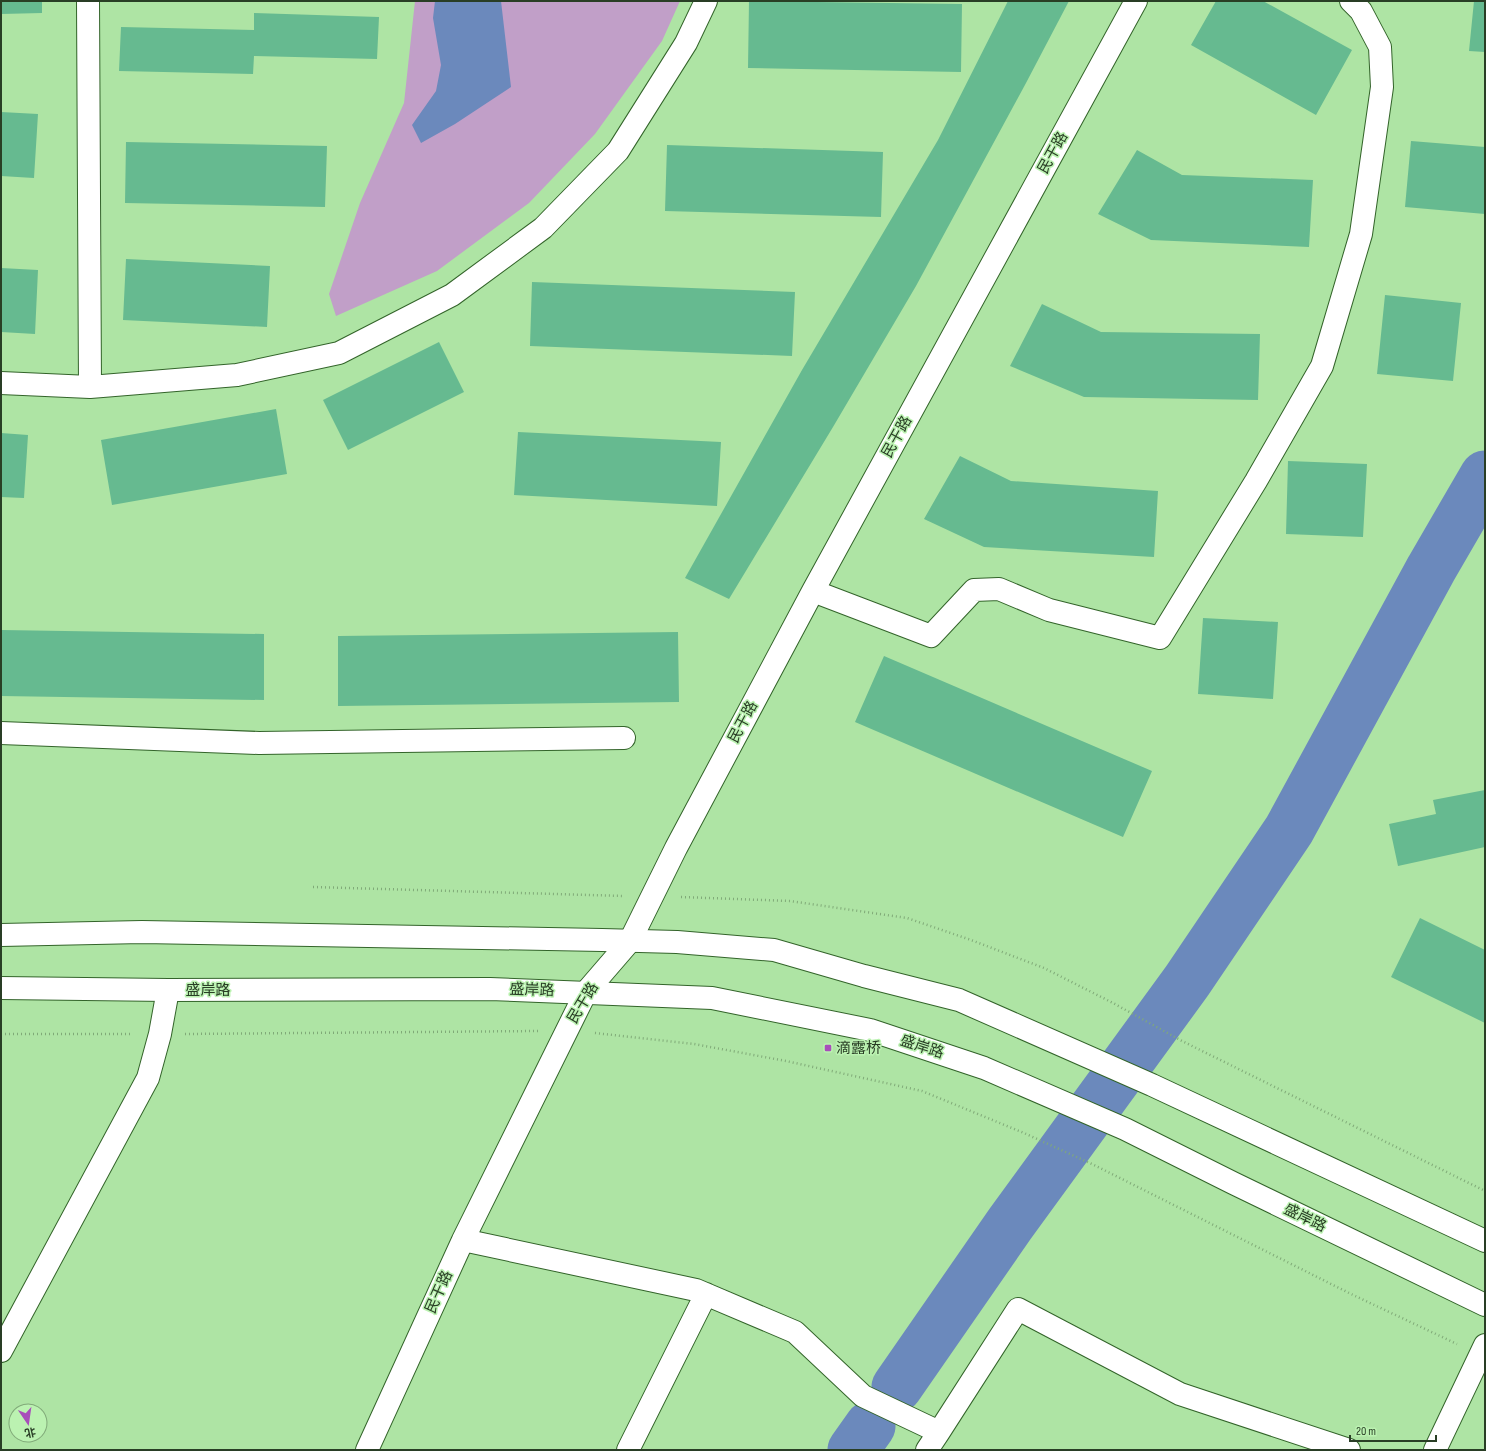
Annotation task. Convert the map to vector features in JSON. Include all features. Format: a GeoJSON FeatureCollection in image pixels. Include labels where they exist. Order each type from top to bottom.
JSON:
{"type":"FeatureCollection","features":[{"type":"Feature","properties":{"kind":"main road"},"geometry":{"type":"LineString","coordinates":[[88,1],[90,387]]}},
{"type":"Feature","properties":{"kind":"main road"},"geometry":{"type":"LineString","coordinates":[[1,383],[90,387],[237,375],[339,353],[452,295],[543,228],[618,151],[686,43],[706,1]]}},
{"type":"Feature","properties":{"kind":"main road","name":"民干路"},"geometry":{"type":"LineString","coordinates":[[367,1450],[463,1240],[586,992],[630,941],[676,848],[813,591],[1136,1]]}},
{"type":"Feature","properties":{"kind":"main road"},"geometry":{"type":"LineString","coordinates":[[813,591],[931,636],[974,590],[999,589],[1049,610],[1160,638],[1256,481],[1322,366],[1361,234],[1382,87],[1380,47],[1361,11],[1351,1]]}},
{"type":"Feature","properties":{"kind":"main road"},"geometry":{"type":"LineString","coordinates":[[1,733],[259,743],[624,738]]}},
{"type":"Feature","properties":{"kind":"main road"},"geometry":{"type":"LineString","coordinates":[[1,935],[142,932],[630,941],[677,942],[774,950],[864,976],[959,1000],[1081,1052],[1485,1241]]}},
{"type":"Feature","properties":{"kind":"main road","name":"盛岸路"},"geometry":{"type":"LineString","coordinates":[[1,988],[168,990],[490,989],[712,998],[870,1030],[984,1068],[1125,1129],[1233,1183],[1485,1304]]}},
{"type":"Feature","properties":{"kind":"main road"},"geometry":{"type":"LineString","coordinates":[[1,1351],[148,1078],[160,1034],[168,990]]}},
{"type":"Feature","properties":{"kind":"main road"},"geometry":{"type":"LineString","coordinates":[[463,1240],[696,1290],[706,1294],[795,1332],[863,1396],[939,1432]]}},
{"type":"Feature","properties":{"kind":"main road"},"geometry":{"type":"LineString","coordinates":[[628,1450],[706,1294]]}},
{"type":"Feature","properties":{"kind":"main road"},"geometry":{"type":"LineString","coordinates":[[927,1450],[1018,1309],[1180,1394],[1349,1450]]}},
{"type":"Feature","properties":{"kind":"main road"},"geometry":{"type":"LineString","coordinates":[[1435,1450],[1482,1350]]}},
{"type":"Feature","properties":{"kind":"path"},"geometry":{"type":"LineString","coordinates":[[313,887],[790,901],[907,918],[972,940],[1044,968],[1113,1003],[1182,1041],[1485,1192]]}},
{"type":"Feature","properties":{"kind":"path"},"geometry":{"type":"LineString","coordinates":[[1,1034],[566,1031],[620,1034],[694,1044],[859,1076],[922,1091],[1024,1132],[1094,1165],[1351,1294],[1482,1350]]}},
{"type":"Feature","properties":{"kind":"shaded area"},"geometry":{"type":"Polygon","coordinates":[[[415,1],[680,1],[662,41],[595,134],[529,203],[437,271],[336,316],[329,294],[360,203],[404,103],[415,1]]]}},
{"type":"Feature","properties":{"kind":"water"},"geometry":{"type":"Polygon","coordinates":[[[435,1],[501,1],[511,87],[455,124],[421,143],[412,125],[436,91],[441,65],[433,18],[435,1]]]}},
{"type":"Feature","properties":{"kind":"building"},"geometry":{"type":"Polygon","coordinates":[[[1,1],[42,1],[42,13],[1,14],[1,1]]]}},
{"type":"Feature","properties":{"kind":"building"},"geometry":{"type":"Polygon","coordinates":[[[749,1],[962,4],[961,72],[748,68],[749,1]]]}},
{"type":"Feature","properties":{"kind":"building"},"geometry":{"type":"Polygon","coordinates":[[[1008,1],[1069,1],[916,286],[729,599],[685,578],[802,370],[938,140],[1008,1]]]}},
{"type":"Feature","properties":{"kind":"building"},"geometry":{"type":"Polygon","coordinates":[[[1216,1],[1263,1],[1352,50],[1316,115],[1191,45],[1216,1]]]}},
{"type":"Feature","properties":{"kind":"building"},"geometry":{"type":"Polygon","coordinates":[[[1474,1],[1485,1],[1485,52],[1469,51],[1474,1]]]}},
{"type":"Feature","properties":{"kind":"building"},"geometry":{"type":"Polygon","coordinates":[[[254,13],[379,17],[377,59],[254,56],[253,74],[119,71],[121,27],[254,30],[254,13]]]}},
{"type":"Feature","properties":{"kind":"building"},"geometry":{"type":"Polygon","coordinates":[[[1,112],[38,114],[34,178],[1,176],[1,112]]]}},
{"type":"Feature","properties":{"kind":"building"},"geometry":{"type":"Polygon","coordinates":[[[1411,141],[1485,147],[1485,214],[1405,207],[1411,141]]]}},
{"type":"Feature","properties":{"kind":"building"},"geometry":{"type":"Polygon","coordinates":[[[126,142],[327,146],[325,207],[125,203],[126,142]]]}},
{"type":"Feature","properties":{"kind":"building"},"geometry":{"type":"Polygon","coordinates":[[[667,145],[883,152],[881,217],[665,211],[667,145]]]}},
{"type":"Feature","properties":{"kind":"building"},"geometry":{"type":"Polygon","coordinates":[[[1137,150],[1182,175],[1313,180],[1309,247],[1151,240],[1098,214],[1137,150]]]}},
{"type":"Feature","properties":{"kind":"building"},"geometry":{"type":"Polygon","coordinates":[[[126,259],[270,266],[267,327],[123,320],[126,259]]]}},
{"type":"Feature","properties":{"kind":"building"},"geometry":{"type":"Polygon","coordinates":[[[1,268],[38,270],[35,334],[1,332],[1,268]]]}},
{"type":"Feature","properties":{"kind":"building"},"geometry":{"type":"Polygon","coordinates":[[[532,282],[795,292],[792,356],[530,346],[532,282]]]}},
{"type":"Feature","properties":{"kind":"building"},"geometry":{"type":"Polygon","coordinates":[[[1385,295],[1461,303],[1453,381],[1377,374],[1385,295]]]}},
{"type":"Feature","properties":{"kind":"building"},"geometry":{"type":"Polygon","coordinates":[[[1042,304],[1101,332],[1260,334],[1258,400],[1084,397],[1010,366],[1042,304]]]}},
{"type":"Feature","properties":{"kind":"building"},"geometry":{"type":"Polygon","coordinates":[[[439,342],[464,392],[348,450],[323,400],[439,342]]]}},
{"type":"Feature","properties":{"kind":"building"},"geometry":{"type":"Polygon","coordinates":[[[276,409],[287,474],[112,505],[101,440],[276,409]]]}},
{"type":"Feature","properties":{"kind":"building"},"geometry":{"type":"Polygon","coordinates":[[[518,432],[721,442],[717,506],[514,495],[518,432]]]}},
{"type":"Feature","properties":{"kind":"building"},"geometry":{"type":"Polygon","coordinates":[[[1,433],[28,435],[24,498],[1,497],[1,433]]]}},
{"type":"Feature","properties":{"kind":"building"},"geometry":{"type":"Polygon","coordinates":[[[960,456],[1011,481],[1158,491],[1154,557],[984,547],[924,519],[960,456]]]}},
{"type":"Feature","properties":{"kind":"building"},"geometry":{"type":"Polygon","coordinates":[[[1288,461],[1367,464],[1363,537],[1286,534],[1288,461]]]}},
{"type":"Feature","properties":{"kind":"building"},"geometry":{"type":"Polygon","coordinates":[[[1203,618],[1278,622],[1273,699],[1198,694],[1203,618]]]}},
{"type":"Feature","properties":{"kind":"building"},"geometry":{"type":"Polygon","coordinates":[[[1,630],[264,634],[264,700],[1,696],[1,630]]]}},
{"type":"Feature","properties":{"kind":"building"},"geometry":{"type":"Polygon","coordinates":[[[678,632],[679,702],[338,706],[338,636],[678,632]]]}},
{"type":"Feature","properties":{"kind":"building"},"geometry":{"type":"Polygon","coordinates":[[[884,656],[1152,771],[1123,837],[855,722],[884,656]]]}},
{"type":"Feature","properties":{"kind":"building"},"geometry":{"type":"Polygon","coordinates":[[[1485,790],[1485,847],[1398,866],[1389,824],[1436,814],[1433,800],[1485,790]]]}},
{"type":"Feature","properties":{"kind":"building"},"geometry":{"type":"Polygon","coordinates":[[[1420,918],[1485,950],[1485,1023],[1391,977],[1420,918]]]}},
{"type":"Feature","properties":{"kind":"waterway"},"geometry":{"type":"LineString","coordinates":[[897,1387],[1010,1224],[1187,981],[1289,830],[1431,569],[1485,476]]}},
{"type":"Feature","properties":{"kind":"waterway"},"geometry":{"type":"LineString","coordinates":[[853,1450],[870,1426]]}},
{"type":"Feature","properties":{"kind":"place","name":"滴露桥"},"geometry":{"type":"Point","coordinates":[828,1048]}}]}
